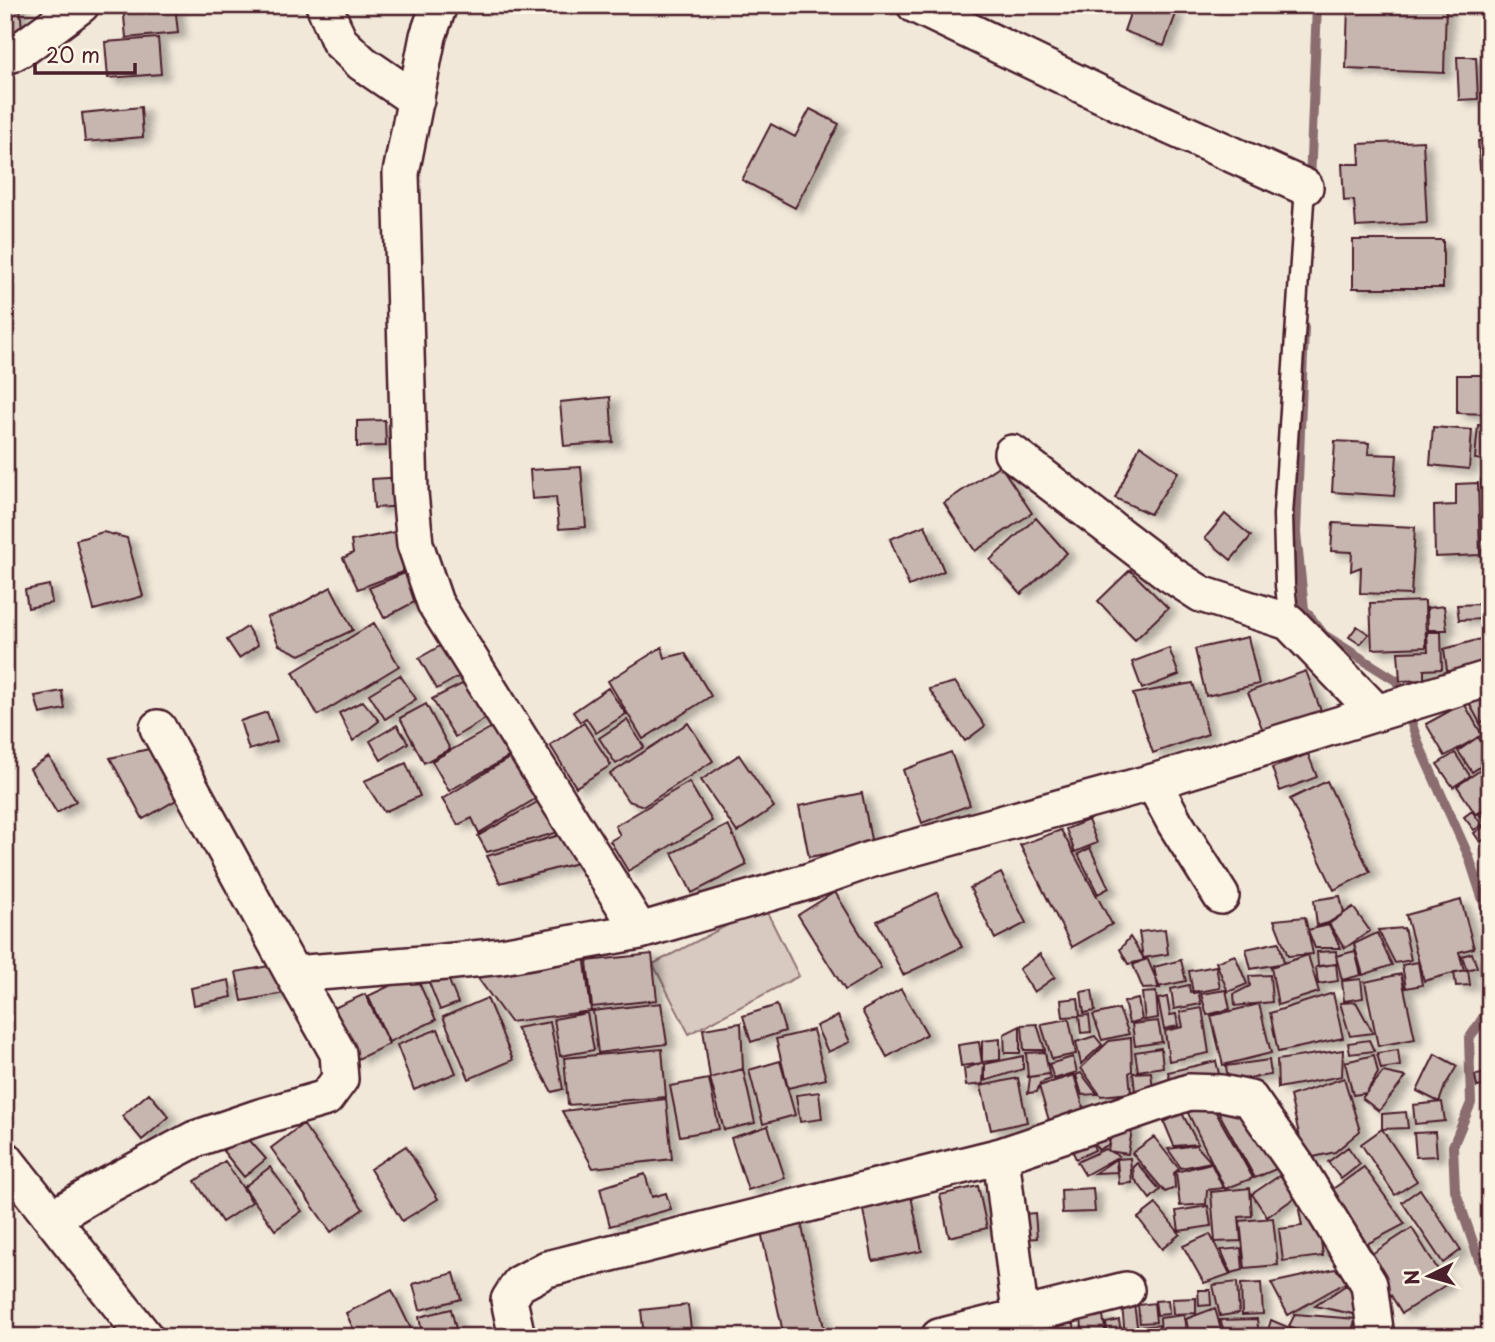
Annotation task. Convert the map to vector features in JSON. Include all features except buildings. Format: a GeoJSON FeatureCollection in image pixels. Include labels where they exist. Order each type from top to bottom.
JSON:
{"type":"FeatureCollection","features":[{"type":"Feature","properties":{"kind":"street"},"geometry":{"type":"LineString","coordinates":[[5,57],[26,46],[81,5]]}},
{"type":"Feature","properties":{"kind":"street"},"geometry":{"type":"LineString","coordinates":[[324,5],[339,41],[362,63],[416,100]]}},
{"type":"Feature","properties":{"kind":"street"},"geometry":{"type":"LineString","coordinates":[[439,5],[428,36],[401,173],[410,493],[415,544],[435,603],[640,931]]}},
{"type":"Feature","properties":{"kind":"street"},"geometry":{"type":"LineString","coordinates":[[915,5],[1142,114],[1312,186]]}},
{"type":"Feature","properties":{"kind":"street"},"geometry":{"type":"LineString","coordinates":[[1012,453],[1170,574],[1201,594],[1289,622],[1381,712]]}},
{"type":"Feature","properties":{"kind":"street"},"geometry":{"type":"LineString","coordinates":[[293,974],[435,964],[502,956],[640,931],[810,881],[869,860],[1153,782],[1490,678]]}},
{"type":"Feature","properties":{"kind":"street"},"geometry":{"type":"LineString","coordinates":[[52,1218],[195,1139],[260,1116],[326,1098],[340,1079],[338,1052],[158,729]]}},
{"type":"Feature","properties":{"kind":"street"},"geometry":{"type":"LineString","coordinates":[[1153,782],[1175,823],[1221,896]]}},
{"type":"Feature","properties":{"kind":"street"},"geometry":{"type":"LineString","coordinates":[[517,1337],[509,1300],[519,1284],[547,1269],[1001,1156],[1189,1092],[1222,1093],[1250,1099],[1297,1166],[1369,1284],[1376,1337]]}},
{"type":"Feature","properties":{"kind":"street"},"geometry":{"type":"LineString","coordinates":[[1001,1156],[1022,1326]]}},
{"type":"Feature","properties":{"kind":"street"},"geometry":{"type":"LineString","coordinates":[[5,1159],[145,1337]]}},
{"type":"Feature","properties":{"kind":"street"},"geometry":{"type":"LineString","coordinates":[[939,1337],[1022,1326],[1125,1290]]}},
{"type":"Feature","properties":{"kind":"lane"},"geometry":{"type":"LineString","coordinates":[[1289,622],[1283,514],[1312,186]]}},
{"type":"Feature","properties":{"kind":"shaded area"},"geometry":{"type":"Polygon","coordinates":[[[764,906],[799,976],[689,1034],[653,964],[764,906]]]}},
{"type":"Feature","properties":{"kind":"waterway"},"geometry":{"type":"LineString","coordinates":[[1310,183],[1317,5]]}},
{"type":"Feature","properties":{"kind":"waterway"},"geometry":{"type":"LineString","coordinates":[[1304,328],[1296,533],[1304,609],[1324,635],[1397,681],[1419,745],[1469,857],[1490,922]]}},
{"type":"Feature","properties":{"kind":"waterway"},"geometry":{"type":"LineString","coordinates":[[1487,1337],[1484,1274],[1455,1190],[1453,1146],[1471,1103],[1469,1039],[1490,1007]]}}]}
